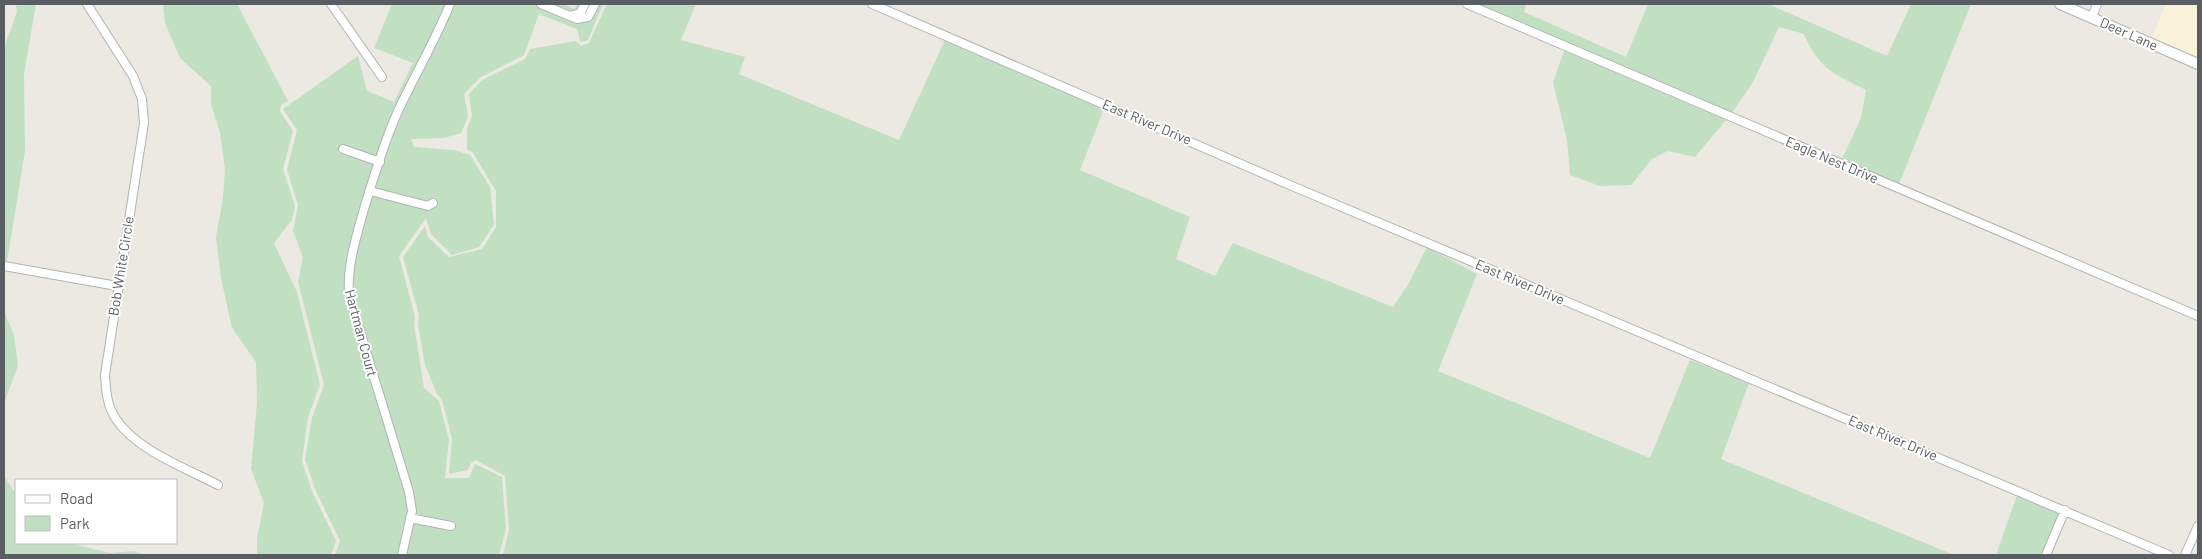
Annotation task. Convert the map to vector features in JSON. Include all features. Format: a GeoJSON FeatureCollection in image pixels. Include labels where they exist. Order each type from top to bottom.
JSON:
{"type":"FeatureCollection","features":[{"type":"Feature","properties":{"kind":"street","name":"Bob White Circle"},"geometry":{"type":"LineString","coordinates":[[87,4],[133,76],[142,99],[144,124],[105,375],[107,398],[115,419],[130,436],[148,449],[218,485]]}},
{"type":"Feature","properties":{"kind":"street"},"geometry":{"type":"LineString","coordinates":[[331,4],[382,78]]}},
{"type":"Feature","properties":{"kind":"street","name":"Hartman Court"},"geometry":{"type":"LineString","coordinates":[[402,555],[412,511],[409,492],[349,295],[349,262],[370,191],[398,112],[438,34],[450,4]]}},
{"type":"Feature","properties":{"kind":"street"},"geometry":{"type":"LineString","coordinates":[[541,4],[579,20],[585,19],[590,15],[595,4]]}},
{"type":"Feature","properties":{"kind":"street"},"geometry":{"type":"LineString","coordinates":[[568,16],[578,15],[585,4]]}},
{"type":"Feature","properties":{"kind":"street","name":"East River Drive"},"geometry":{"type":"LineString","coordinates":[[872,4],[888,7],[1292,186],[2169,555]]}},
{"type":"Feature","properties":{"kind":"street","name":"Eagle Nest Drive"},"geometry":{"type":"LineString","coordinates":[[1467,4],[2198,316]]}},
{"type":"Feature","properties":{"kind":"street","name":"Deer Lane"},"geometry":{"type":"LineString","coordinates":[[2060,4],[2198,64]]}},
{"type":"Feature","properties":{"kind":"street"},"geometry":{"type":"LineString","coordinates":[[2092,17],[2097,4]]}},
{"type":"Feature","properties":{"kind":"street"},"geometry":{"type":"LineString","coordinates":[[343,150],[380,162]]}},
{"type":"Feature","properties":{"kind":"street"},"geometry":{"type":"LineString","coordinates":[[370,191],[428,206],[434,202]]}},
{"type":"Feature","properties":{"kind":"street"},"geometry":{"type":"LineString","coordinates":[[4,266],[118,286]]}},
{"type":"Feature","properties":{"kind":"street"},"geometry":{"type":"LineString","coordinates":[[2046,555],[2065,510]]}},
{"type":"Feature","properties":{"kind":"street"},"geometry":{"type":"LineString","coordinates":[[410,518],[451,526]]}},
{"type":"Feature","properties":{"kind":"street"},"geometry":{"type":"LineString","coordinates":[[2185,555],[2198,526]]}},
{"type":"Feature","properties":{"kind":"shaded area"},"geometry":{"type":"Polygon","coordinates":[[[2166,4],[2198,4],[2198,59],[2151,39],[2166,4]]]}},
{"type":"Feature","properties":{"kind":"green space"},"geometry":{"type":"Polygon","coordinates":[[[16,4],[36,4],[24,74],[25,151],[7,262],[4,261],[4,48],[17,12],[16,4]]]}},
{"type":"Feature","properties":{"kind":"green space"},"geometry":{"type":"Polygon","coordinates":[[[163,4],[237,4],[288,101],[281,105],[280,111],[293,131],[283,169],[295,206],[292,220],[274,243],[297,292],[320,385],[308,417],[302,461],[312,491],[336,541],[331,555],[257,555],[257,539],[264,503],[251,469],[257,402],[256,362],[232,328],[221,278],[216,237],[223,198],[225,169],[220,133],[211,104],[211,86],[180,58],[165,23],[163,4]]]}},
{"type":"Feature","properties":{"kind":"green space"},"geometry":{"type":"Polygon","coordinates":[[[392,4],[563,4],[575,9],[577,4],[603,4],[588,40],[580,42],[577,29],[539,14],[524,55],[481,77],[464,94],[468,117],[461,133],[444,138],[411,139],[414,147],[455,150],[470,155],[490,187],[494,225],[479,247],[452,255],[431,234],[426,218],[399,256],[415,317],[414,325],[424,388],[439,401],[449,440],[445,478],[469,478],[475,464],[502,477],[506,529],[499,555],[335,555],[340,541],[315,489],[305,459],[312,418],[324,385],[298,282],[303,257],[293,231],[298,205],[287,170],[297,130],[283,109],[358,56],[367,91],[394,102],[413,63],[374,48],[392,4]]]}},
{"type":"Feature","properties":{"kind":"green space"},"geometry":{"type":"Polygon","coordinates":[[[607,4],[696,4],[681,40],[745,57],[739,74],[899,140],[945,40],[1104,109],[1080,170],[1190,217],[1176,259],[1215,276],[1233,243],[1393,307],[1409,283],[1427,247],[1477,274],[1438,371],[1650,458],[1690,360],[1749,383],[1721,459],[1954,555],[503,555],[509,529],[505,476],[476,460],[471,463],[468,470],[449,474],[452,439],[442,400],[437,394],[425,365],[418,324],[419,315],[403,257],[425,226],[428,237],[449,257],[482,249],[496,227],[496,191],[473,153],[467,149],[467,128],[472,116],[469,94],[482,80],[525,59],[530,49],[576,41],[581,46],[589,43],[607,4]]]}},
{"type":"Feature","properties":{"kind":"green space"},"geometry":{"type":"Polygon","coordinates":[[[1478,4],[1526,4],[1524,12],[1626,57],[1648,4],[1768,4],[1887,56],[1911,4],[1971,4],[1899,184],[1842,159],[1861,118],[1866,90],[1836,74],[1822,63],[1804,34],[1779,27],[1753,82],[1732,113],[1478,4]]]}},
{"type":"Feature","properties":{"kind":"green space"},"geometry":{"type":"Polygon","coordinates":[[[1564,51],[1726,120],[1695,157],[1668,151],[1652,159],[1631,185],[1600,186],[1570,175],[1567,140],[1553,82],[1564,51]]]}},
{"type":"Feature","properties":{"kind":"green space"},"geometry":{"type":"Polygon","coordinates":[[[4,311],[14,335],[18,366],[4,403],[4,311]]]}},
{"type":"Feature","properties":{"kind":"green space"},"geometry":{"type":"Polygon","coordinates":[[[4,476],[15,492],[15,544],[73,544],[110,553],[134,551],[144,555],[4,555],[4,476]]]}},
{"type":"Feature","properties":{"kind":"green space"},"geometry":{"type":"Polygon","coordinates":[[[2017,495],[2059,513],[2042,555],[1996,555],[2017,495]]]}}]}
